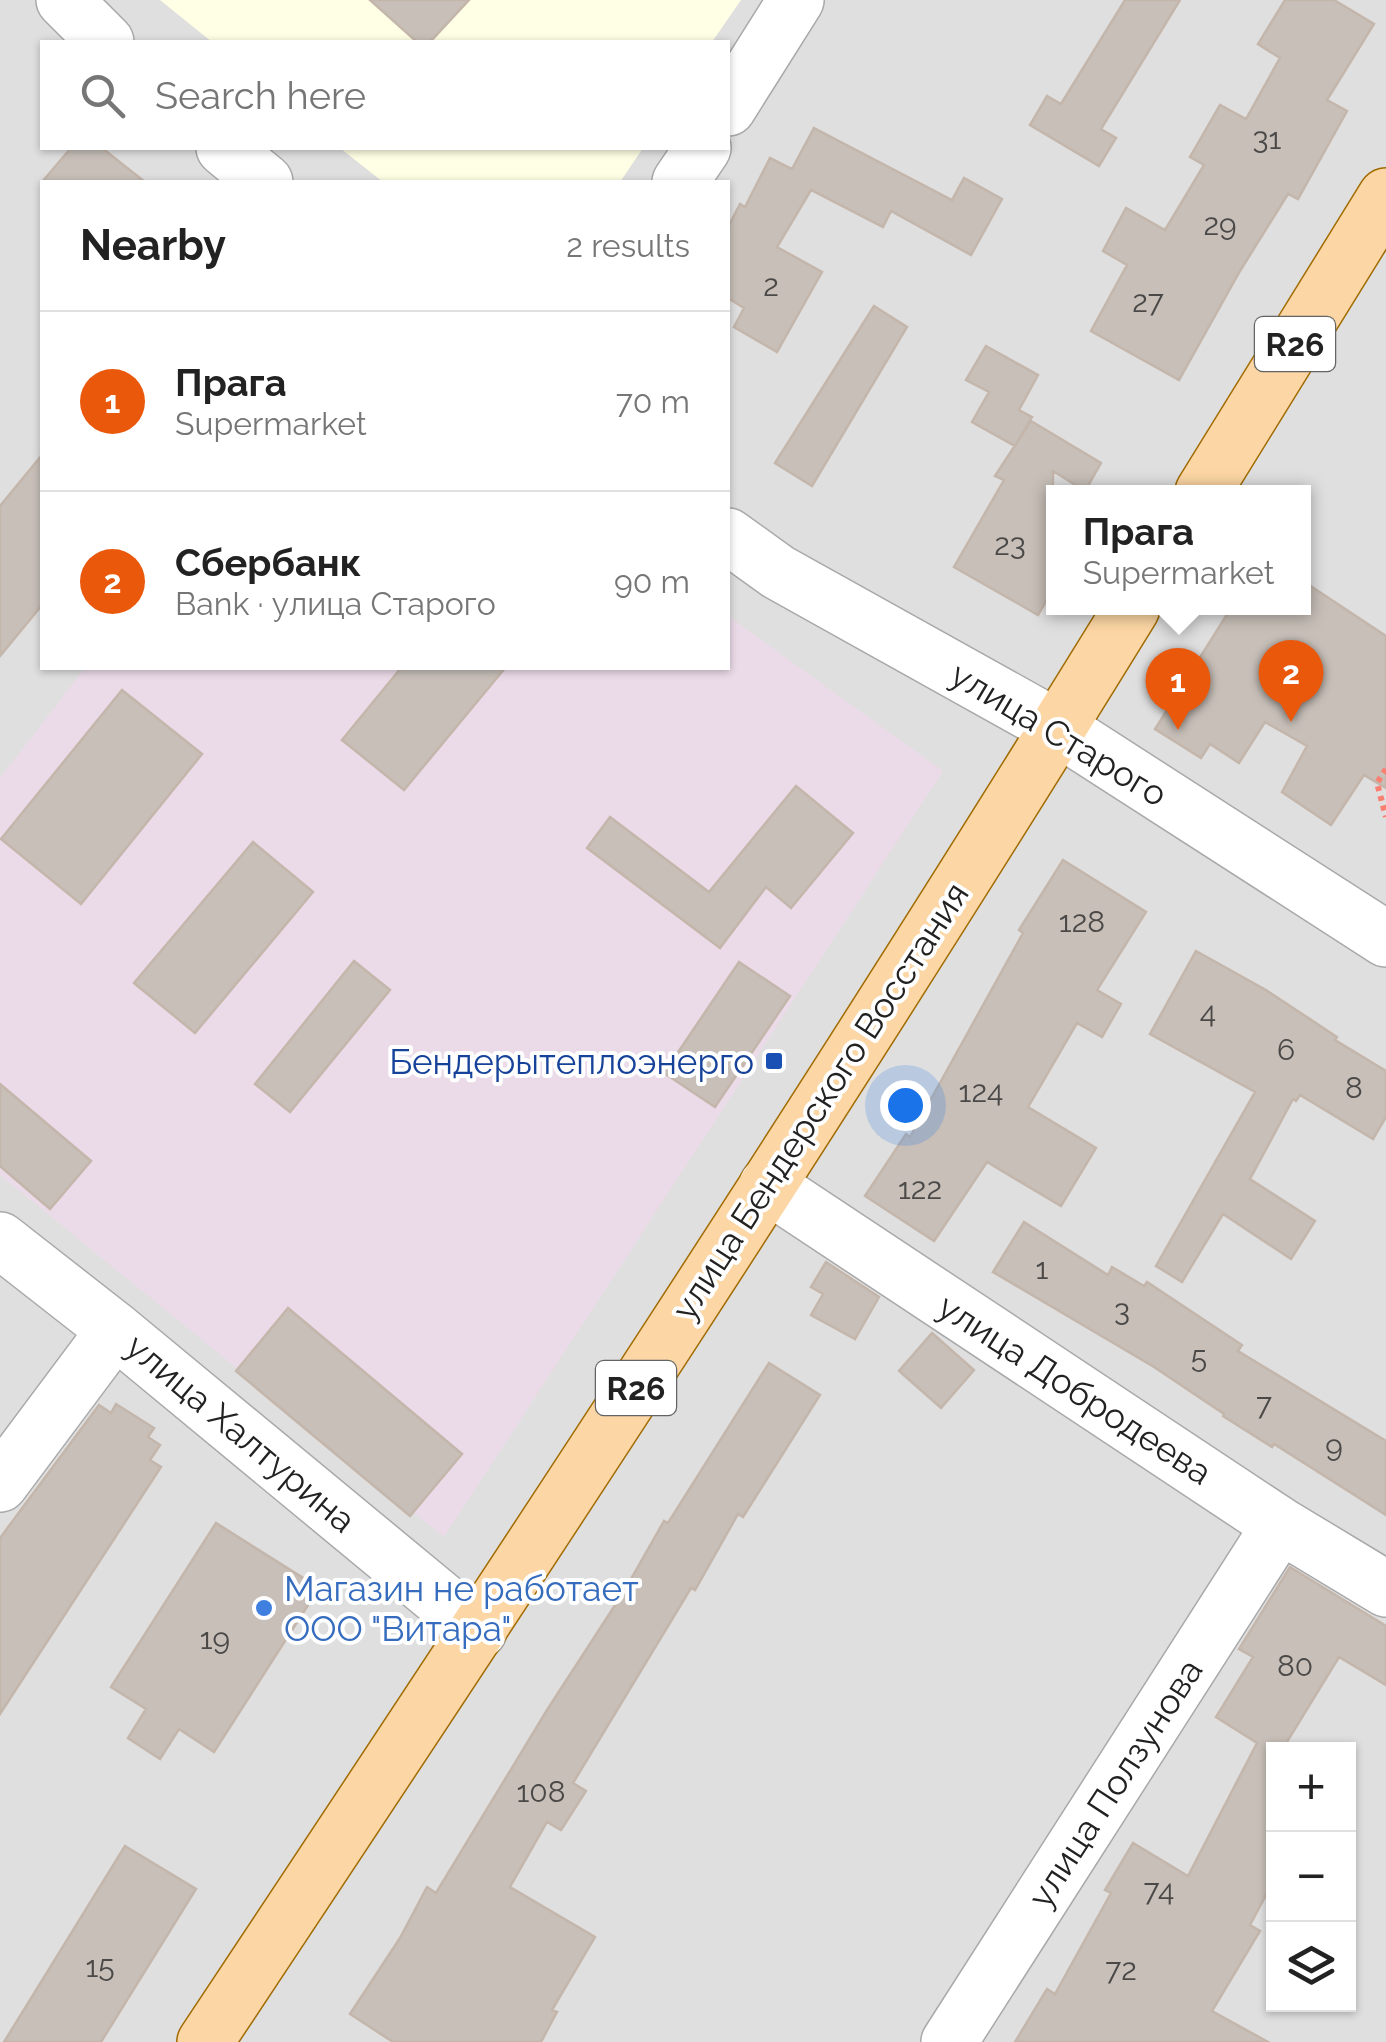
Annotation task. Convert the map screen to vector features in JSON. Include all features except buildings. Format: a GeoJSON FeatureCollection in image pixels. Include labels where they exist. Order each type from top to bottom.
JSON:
{"type":"FeatureCollection","features":[{"type":"Feature","properties":{"kind":"main road","name":"R26"},"geometry":{"type":"LineString","coordinates":[[1207,485],[1386,196]]}},
{"type":"Feature","properties":{"kind":"main road","name":"улица Бендерского Восстания"},"geometry":{"type":"LineString","coordinates":[[205,2042],[479,1631],[1128,615]]}},
{"type":"Feature","properties":{"kind":"street"},"geometry":{"type":"LineString","coordinates":[[64,0],[104,40]]}},
{"type":"Feature","properties":{"kind":"street"},"geometry":{"type":"LineString","coordinates":[[730,105],[796,0]]}},
{"type":"Feature","properties":{"kind":"street"},"geometry":{"type":"LineString","coordinates":[[226,150],[262,180]]}},
{"type":"Feature","properties":{"kind":"street"},"geometry":{"type":"LineString","coordinates":[[681,180],[701,150]]}},
{"type":"Feature","properties":{"kind":"street","name":"улица Старого"},"geometry":{"type":"LineString","coordinates":[[730,537],[778,572],[1058,728],[1386,939]]}},
{"type":"Feature","properties":{"kind":"street","name":"улица Добродеева"},"geometry":{"type":"LineString","coordinates":[[767,1185],[1280,1524],[1386,1588]]}},
{"type":"Feature","properties":{"kind":"street","name":"улица Халтурина"},"geometry":{"type":"LineString","coordinates":[[0,1240],[115,1330],[479,1631]]}},
{"type":"Feature","properties":{"kind":"street"},"geometry":{"type":"LineString","coordinates":[[0,1484],[115,1330]]}},
{"type":"Feature","properties":{"kind":"street","name":"улица Ползунова"},"geometry":{"type":"LineString","coordinates":[[949,2042],[1280,1524]]}},
{"type":"Feature","properties":{"kind":"path"},"geometry":{"type":"LineString","coordinates":[[1386,770],[1377,783],[1386,818]]}},
{"type":"Feature","properties":{"kind":"shaded area"},"geometry":{"type":"Polygon","coordinates":[[[0,0],[1386,0],[1386,2042],[0,2042],[0,0]]]}},
{"type":"Feature","properties":{"kind":"shaded area"},"geometry":{"type":"Polygon","coordinates":[[[160,0],[741,0],[713,40],[210,40],[160,0]]]}},
{"type":"Feature","properties":{"kind":"shaded area"},"geometry":{"type":"Polygon","coordinates":[[[343,150],[642,150],[621,180],[380,180],[343,150]]]}},
{"type":"Feature","properties":{"kind":"shaded area"},"geometry":{"type":"Polygon","coordinates":[[[730,617],[943,771],[444,1537],[0,1175],[0,778],[83,670],[730,670],[730,617]]]}},
{"type":"Feature","properties":{"kind":"place","name":"Сбербанк"},"geometry":{"type":"Point","coordinates":[1291,722]}},
{"type":"Feature","properties":{"kind":"place","name":"Прага"},"geometry":{"type":"Point","coordinates":[1178,730]}},
{"type":"Feature","properties":{"kind":"place","name":"Бендерытеплоэнерго"},"geometry":{"type":"Point","coordinates":[774,1061]}},
{"type":"Feature","properties":{"kind":"place","name":"Магазин не работает ООО \"Витара\""},"geometry":{"type":"Point","coordinates":[264,1608]}}]}
